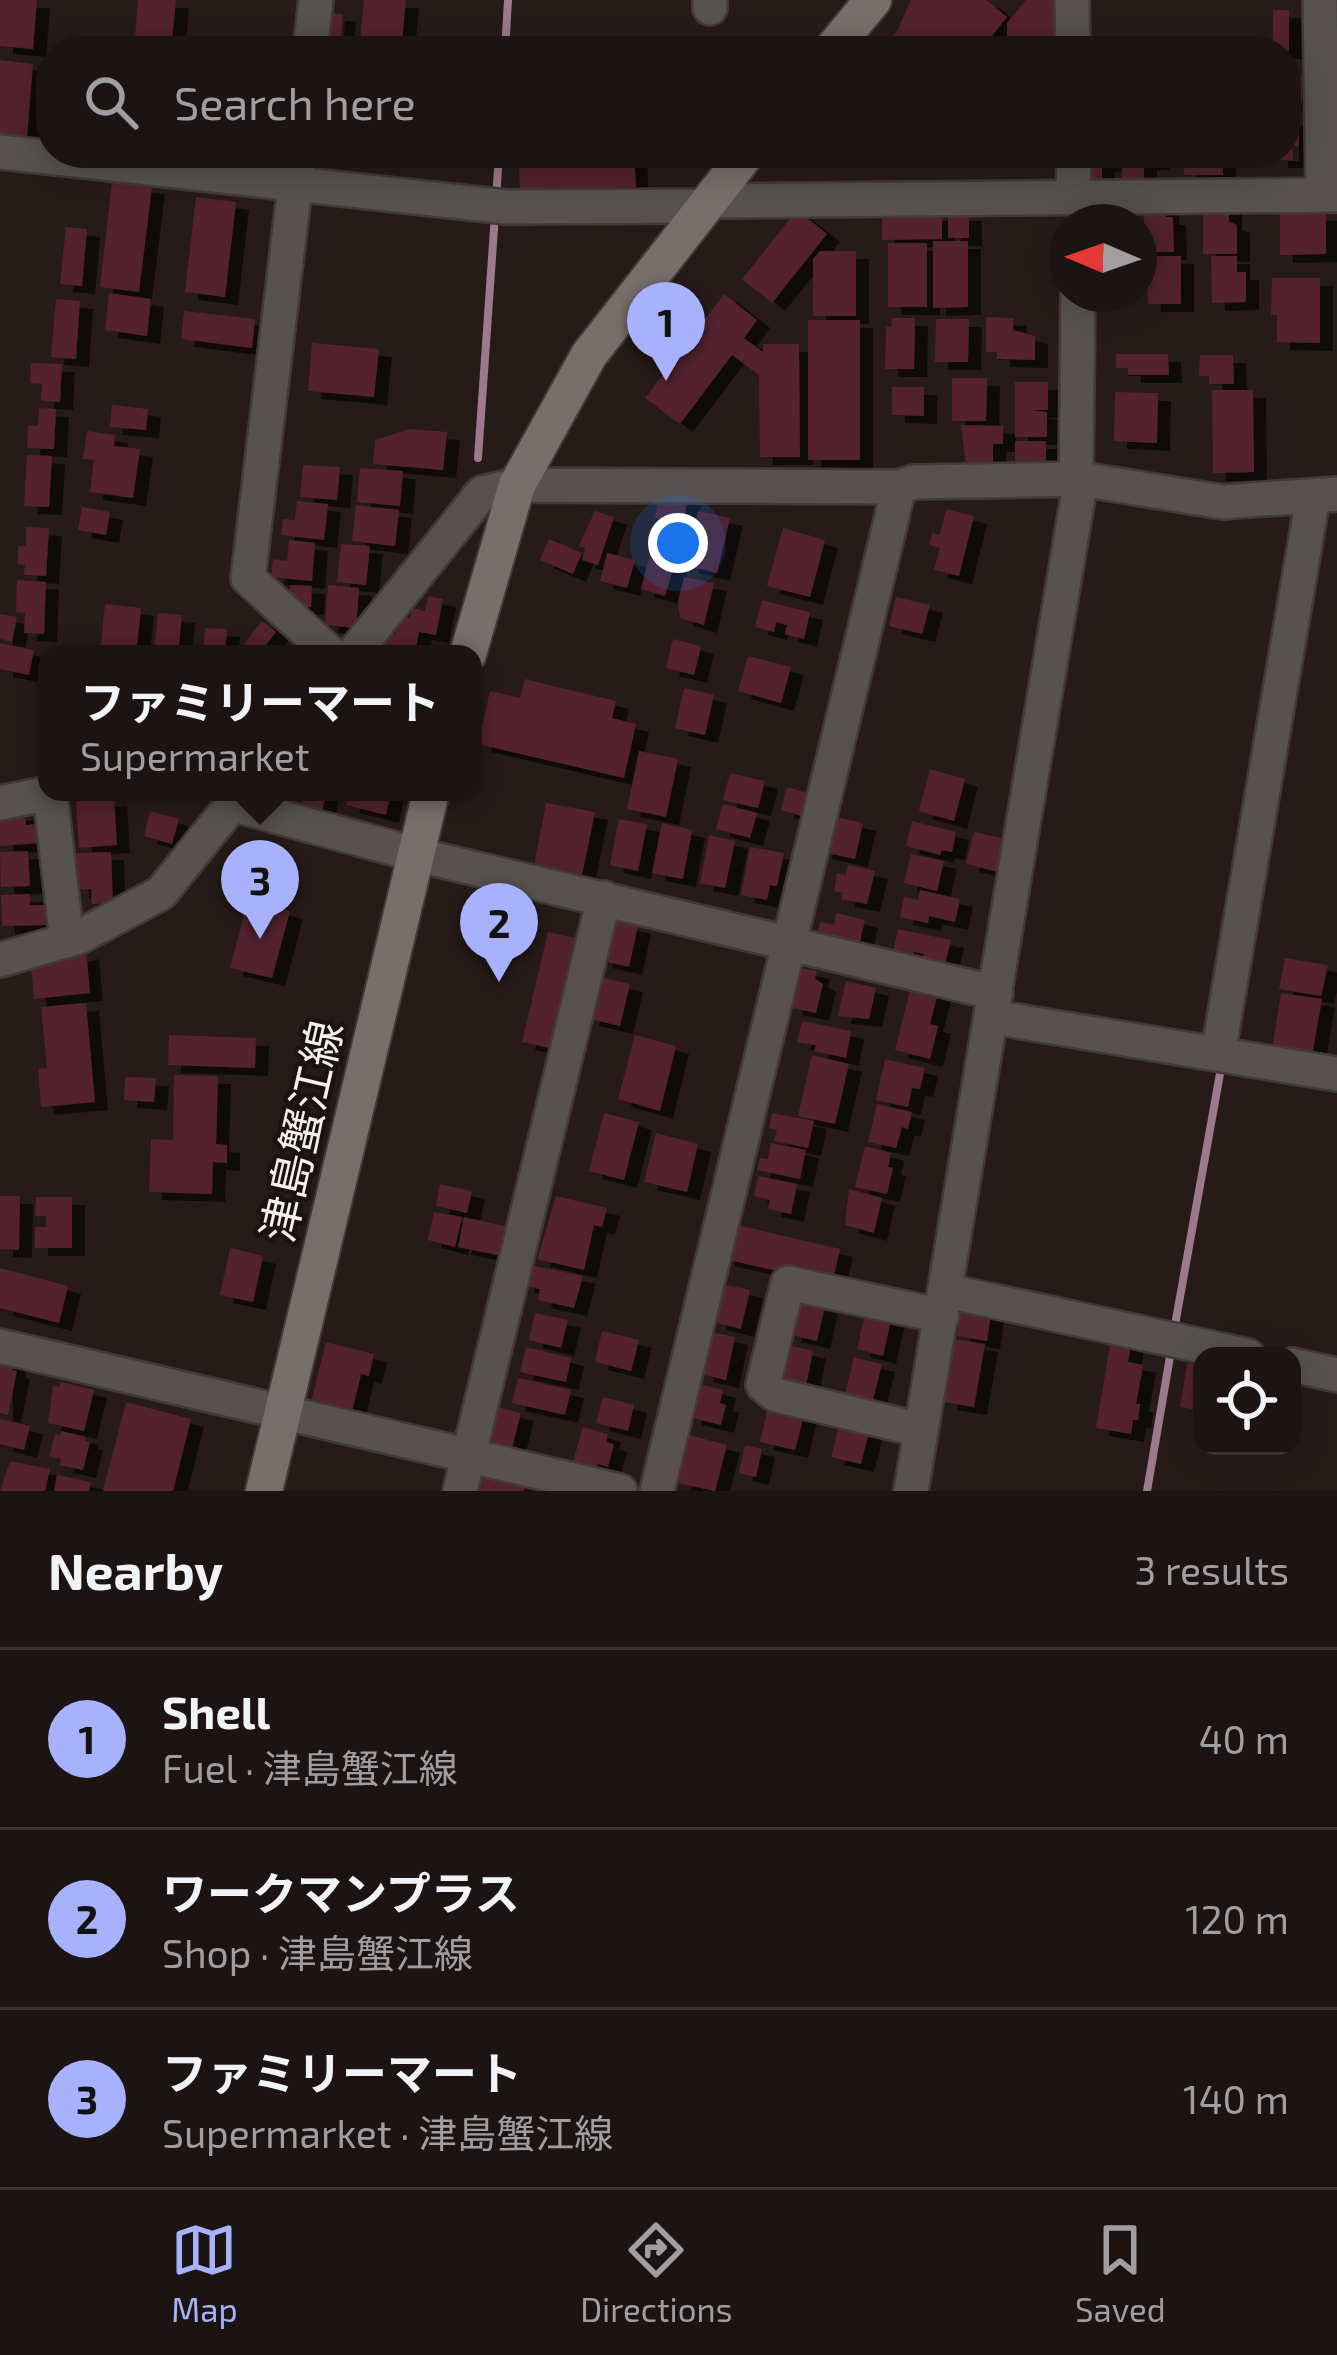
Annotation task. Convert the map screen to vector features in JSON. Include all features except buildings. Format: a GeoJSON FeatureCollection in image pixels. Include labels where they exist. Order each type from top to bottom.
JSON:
{"type":"FeatureCollection","features":[{"type":"Feature","properties":{"kind":"main road"},"geometry":{"type":"LineString","coordinates":[[843,36],[872,0]]}},
{"type":"Feature","properties":{"kind":"main road"},"geometry":{"type":"LineString","coordinates":[[471,645],[517,485],[589,355],[735,168]]}},
{"type":"Feature","properties":{"kind":"main road","name":"津島蟹江線"},"geometry":{"type":"LineString","coordinates":[[264,1491],[429,801]]}},
{"type":"Feature","properties":{"kind":"street"},"geometry":{"type":"LineString","coordinates":[[312,36],[316,0]]}},
{"type":"Feature","properties":{"kind":"street"},"geometry":{"type":"LineString","coordinates":[[1072,0],[1073,36]]}},
{"type":"Feature","properties":{"kind":"street"},"geometry":{"type":"LineString","coordinates":[[1123,204],[1330,195],[1320,0]]}},
{"type":"Feature","properties":{"kind":"street"},"geometry":{"type":"LineString","coordinates":[[0,152],[36,154]]}},
{"type":"Feature","properties":{"kind":"street"},"geometry":{"type":"LineString","coordinates":[[321,645],[248,578],[297,168],[492,205],[1049,206]]}},
{"type":"Feature","properties":{"kind":"street"},"geometry":{"type":"LineString","coordinates":[[1075,168],[1077,204]]}},
{"type":"Feature","properties":{"kind":"street"},"geometry":{"type":"LineString","coordinates":[[911,1491],[1078,479],[1078,312]]}},
{"type":"Feature","properties":{"kind":"street"},"geometry":{"type":"LineString","coordinates":[[360,645],[482,493],[517,485],[899,487],[914,482],[1078,479],[1222,502],[1325,495],[1218,1054]]}},
{"type":"Feature","properties":{"kind":"street"},"geometry":{"type":"LineString","coordinates":[[657,1491],[899,487]]}},
{"type":"Feature","properties":{"kind":"street"},"geometry":{"type":"LineString","coordinates":[[0,803],[38,795]]}},
{"type":"Feature","properties":{"kind":"street"},"geometry":{"type":"LineString","coordinates":[[51,801],[67,940]]}},
{"type":"Feature","properties":{"kind":"street"},"geometry":{"type":"LineString","coordinates":[[0,960],[67,940],[161,893],[235,801]]}},
{"type":"Feature","properties":{"kind":"street"},"geometry":{"type":"LineString","coordinates":[[246,801],[414,854],[789,944],[994,1005],[1218,1054],[1337,1074]]}},
{"type":"Feature","properties":{"kind":"street"},"geometry":{"type":"LineString","coordinates":[[460,1491],[604,898]]}},
{"type":"Feature","properties":{"kind":"street"},"geometry":{"type":"LineString","coordinates":[[921,1430],[776,1395],[763,1384],[788,1283],[945,1303],[1197,1347]]}},
{"type":"Feature","properties":{"kind":"street"},"geometry":{"type":"LineString","coordinates":[[0,1346],[620,1491]]}},
{"type":"Feature","properties":{"kind":"street"},"geometry":{"type":"LineString","coordinates":[[1301,1367],[1337,1375]]}},
{"type":"Feature","properties":{"kind":"waterway"},"geometry":{"type":"LineString","coordinates":[[506,36],[508,0]]}},
{"type":"Feature","properties":{"kind":"waterway"},"geometry":{"type":"LineString","coordinates":[[496,200],[498,168]]}},
{"type":"Feature","properties":{"kind":"waterway"},"geometry":{"type":"LineString","coordinates":[[478,458],[495,215]]}},
{"type":"Feature","properties":{"kind":"waterway"},"geometry":{"type":"LineString","coordinates":[[1175,1325],[1221,1068]]}},
{"type":"Feature","properties":{"kind":"waterway"},"geometry":{"type":"LineString","coordinates":[[1147,1491],[1171,1351]]}},
{"type":"Feature","properties":{"kind":"place","name":"Shell"},"geometry":{"type":"Point","coordinates":[666,381]}},
{"type":"Feature","properties":{"kind":"place","name":"ファミリーマート"},"geometry":{"type":"Point","coordinates":[260,939]}},
{"type":"Feature","properties":{"kind":"place","name":"ワークマンプラス"},"geometry":{"type":"Point","coordinates":[499,982]}}]}
